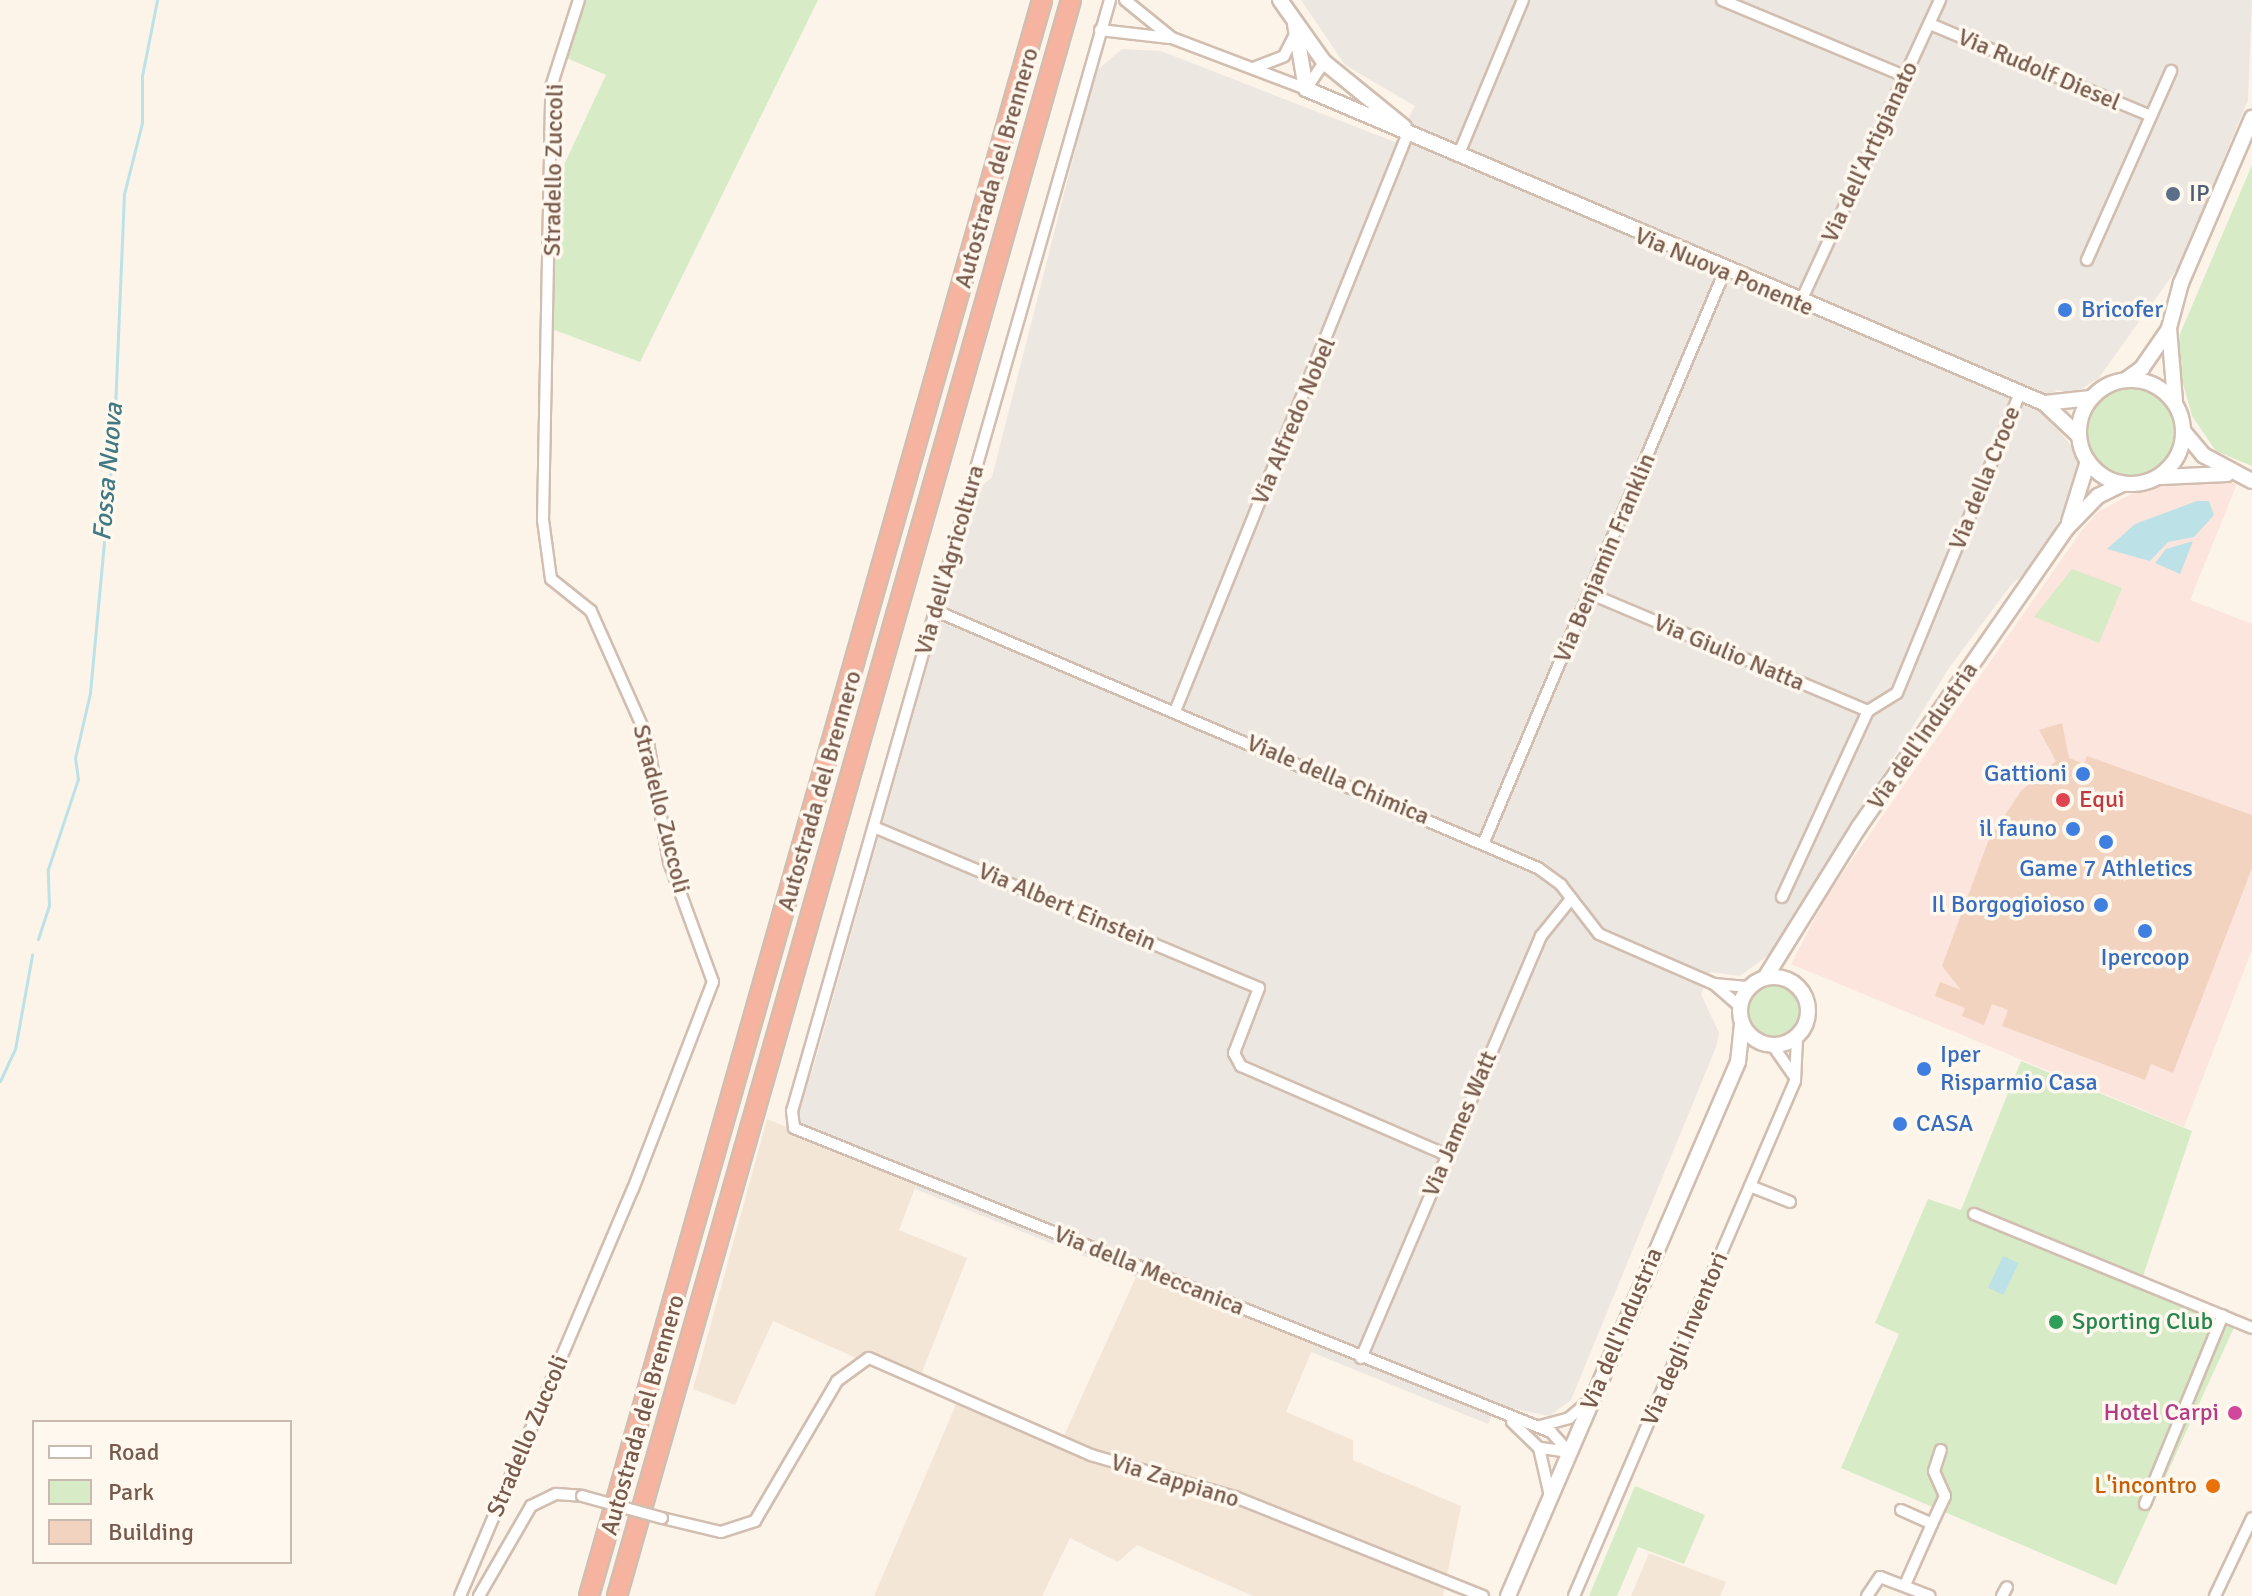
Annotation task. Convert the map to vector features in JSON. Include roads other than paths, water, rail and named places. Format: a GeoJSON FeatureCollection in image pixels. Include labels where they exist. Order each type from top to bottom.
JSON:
{"type":"FeatureCollection","features":[{"type":"Feature","properties":{"kind":"highway","name":"Autostrada del Brennero"},"geometry":{"type":"LineString","coordinates":[[589,1596],[1042,0]]}},
{"type":"Feature","properties":{"kind":"highway","name":"Autostrada del Brennero"},"geometry":{"type":"LineString","coordinates":[[617,1596],[1071,0]]}},
{"type":"Feature","properties":{"kind":"street","name":"Stradello Zuccoli"},"geometry":{"type":"LineString","coordinates":[[460,1596],[633,1189],[713,982],[669,862],[647,737],[591,611],[551,579],[543,520],[551,87],[579,0]]}},
{"type":"Feature","properties":{"kind":"street","name":"Via dell'Agricoltura"},"geometry":{"type":"LineString","coordinates":[[793,1120],[1110,0]]}},
{"type":"Feature","properties":{"kind":"street"},"geometry":{"type":"LineString","coordinates":[[1125,0],[1172,38]]}},
{"type":"Feature","properties":{"kind":"street","name":"Via Nuova Ponente"},"geometry":{"type":"LineString","coordinates":[[1280,0],[1324,62],[1408,133]]}},
{"type":"Feature","properties":{"kind":"street"},"geometry":{"type":"LineString","coordinates":[[1458,156],[1523,0]]}},
{"type":"Feature","properties":{"kind":"street"},"geometry":{"type":"LineString","coordinates":[[1722,0],[1905,76]]}},
{"type":"Feature","properties":{"kind":"street","name":"Via dell'Artigianato"},"geometry":{"type":"LineString","coordinates":[[1800,304],[1940,0]]}},
{"type":"Feature","properties":{"kind":"street"},"geometry":{"type":"LineString","coordinates":[[1254,68],[1284,56],[1295,24]]}},
{"type":"Feature","properties":{"kind":"street"},"geometry":{"type":"LineString","coordinates":[[1295,24],[1306,89]]}},
{"type":"Feature","properties":{"kind":"street","name":"Via Rudolf Diesel"},"geometry":{"type":"LineString","coordinates":[[1930,24],[2149,115]]}},
{"type":"Feature","properties":{"kind":"street"},"geometry":{"type":"LineString","coordinates":[[1100,30],[1172,38]]}},
{"type":"Feature","properties":{"kind":"street","name":"Via Nuova Ponente"},"geometry":{"type":"LineString","coordinates":[[1172,38],[1306,89],[1724,273],[2044,403],[2079,436]]}},
{"type":"Feature","properties":{"kind":"street"},"geometry":{"type":"LineString","coordinates":[[1306,89],[1324,62]]}},
{"type":"Feature","properties":{"kind":"street","name":"Via Rudolf Diesel"},"geometry":{"type":"LineString","coordinates":[[2087,260],[2171,71]]}},
{"type":"Feature","properties":{"kind":"street"},"geometry":{"type":"LineString","coordinates":[[1350,108],[1354,89]]}},
{"type":"Feature","properties":{"kind":"street"},"geometry":{"type":"LineString","coordinates":[[2252,118],[2181,283],[2169,328],[2169,376],[2184,432],[2203,455],[2252,481]]}},
{"type":"Feature","properties":{"kind":"street","name":"Via Alfredo Nobel"},"geometry":{"type":"LineString","coordinates":[[1176,709],[1408,133]]}},
{"type":"Feature","properties":{"kind":"street","name":"Via Benjamin Franklin"},"geometry":{"type":"LineString","coordinates":[[1484,842],[1724,273]]}},
{"type":"Feature","properties":{"kind":"street"},"geometry":{"type":"LineString","coordinates":[[2169,328],[2142,368],[2092,398],[2079,436],[2088,461],[2123,484],[2195,470],[2236,475]]}},
{"type":"Feature","properties":{"kind":"street"},"geometry":{"type":"LineString","coordinates":[[2124,380],[2154,385],[2177,406]]}},
{"type":"Feature","properties":{"kind":"street","name":"Via della Croce"},"geometry":{"type":"LineString","coordinates":[[1868,711],[1897,693],[2020,393]]}},
{"type":"Feature","properties":{"kind":"street","name":"Via Nuova Ponente"},"geometry":{"type":"LineString","coordinates":[[2044,403],[2092,398]]}},
{"type":"Feature","properties":{"kind":"street"},"geometry":{"type":"LineString","coordinates":[[2156,478],[2176,459],[2184,432]]}},
{"type":"Feature","properties":{"kind":"street","name":"Via dell'Industria"},"geometry":{"type":"LineString","coordinates":[[2067,528],[2088,461]]}},
{"type":"Feature","properties":{"kind":"street","name":"Via dell'Industria"},"geometry":{"type":"LineString","coordinates":[[1765,978],[1787,949],[1815,894],[2067,528],[2098,496],[2123,484]]}},
{"type":"Feature","properties":{"kind":"street","name":"Via Giulio Natta"},"geometry":{"type":"LineString","coordinates":[[1591,594],[1868,711]]}},
{"type":"Feature","properties":{"kind":"street","name":"Viale della Chimica"},"geometry":{"type":"LineString","coordinates":[[936,611],[1176,709],[1484,842],[1551,877],[1599,934],[1714,984],[1740,1007]]}},
{"type":"Feature","properties":{"kind":"street"},"geometry":{"type":"LineString","coordinates":[[1782,897],[1868,711]]}},
{"type":"Feature","properties":{"kind":"street","name":"Via Albert Einstein"},"geometry":{"type":"LineString","coordinates":[[874,827],[1259,988],[1234,1053],[1241,1066],[1447,1155]]}},
{"type":"Feature","properties":{"kind":"street","name":"Via James Watt"},"geometry":{"type":"LineString","coordinates":[[1361,1358],[1541,936],[1571,899]]}},
{"type":"Feature","properties":{"kind":"street"},"geometry":{"type":"LineString","coordinates":[[1738,1062],[1770,1046],[1797,1038],[1809,1010],[1792,982],[1787,949]]}},
{"type":"Feature","properties":{"kind":"street"},"geometry":{"type":"LineString","coordinates":[[1792,982],[1765,978],[1750,987],[1740,1007],[1742,1024],[1788,1059],[1795,1081]]}},
{"type":"Feature","properties":{"kind":"street","name":"Viale della Chimica"},"geometry":{"type":"LineString","coordinates":[[1714,984],[1750,987]]}},
{"type":"Feature","properties":{"kind":"street","name":"Via dell'Industria"},"geometry":{"type":"LineString","coordinates":[[1508,1596],[1738,1062],[1742,1024]]}},
{"type":"Feature","properties":{"kind":"street","name":"Via degli Inventori"},"geometry":{"type":"LineString","coordinates":[[1574,1596],[1795,1081],[1797,1038]]}},
{"type":"Feature","properties":{"kind":"street","name":"Via della Meccanica"},"geometry":{"type":"LineString","coordinates":[[793,1120],[807,1138],[1510,1420],[1558,1436],[1569,1452]]}},
{"type":"Feature","properties":{"kind":"street"},"geometry":{"type":"LineString","coordinates":[[1750,1186],[1790,1202]]}},
{"type":"Feature","properties":{"kind":"street"},"geometry":{"type":"LineString","coordinates":[[1974,1214],[2252,1328]]}},
{"type":"Feature","properties":{"kind":"street"},"geometry":{"type":"LineString","coordinates":[[2145,1504],[2223,1315]]}},
{"type":"Feature","properties":{"kind":"street","name":"Via Zappiano"},"geometry":{"type":"LineString","coordinates":[[479,1596],[531,1506],[556,1494],[582,1496],[721,1532],[755,1521],[837,1381],[869,1358],[1091,1455],[1235,1497],[1483,1596]]}},
{"type":"Feature","properties":{"kind":"street","name":"Via della Meccanica"},"geometry":{"type":"LineString","coordinates":[[1510,1420],[1560,1423],[1592,1397]]}},
{"type":"Feature","properties":{"kind":"street","name":"Via della Meccanica"},"geometry":{"type":"LineString","coordinates":[[1510,1420],[1539,1448]]}},
{"type":"Feature","properties":{"kind":"street"},"geometry":{"type":"LineString","coordinates":[[1550,1499],[1539,1448],[1569,1452]]}},
{"type":"Feature","properties":{"kind":"street"},"geometry":{"type":"LineString","coordinates":[[1905,1585],[1945,1496],[1934,1471],[1941,1450]]}},
{"type":"Feature","properties":{"kind":"street"},"geometry":{"type":"LineString","coordinates":[[1901,1510],[1932,1524]]}},
{"type":"Feature","properties":{"kind":"street"},"geometry":{"type":"LineString","coordinates":[[2215,1596],[2252,1518]]}},
{"type":"Feature","properties":{"kind":"street"},"geometry":{"type":"LineString","coordinates":[[1867,1596],[1880,1577],[1930,1596]]}},
{"type":"Feature","properties":{"kind":"water"},"geometry":{"type":"Polygon","coordinates":[[[2197,501],[2209,501],[2214,515],[2194,537],[2168,542],[2150,561],[2107,549],[2135,524],[2197,501]]]}},
{"type":"Feature","properties":{"kind":"water"},"geometry":{"type":"Polygon","coordinates":[[[2193,541],[2180,574],[2155,563],[2166,549],[2193,541]]]}},
{"type":"Feature","properties":{"kind":"water"},"geometry":{"type":"Polygon","coordinates":[[[2003,1256],[2018,1263],[2004,1295],[1988,1288],[2003,1256]]]}},
{"type":"Feature","properties":{"kind":"waterway","name":"Fossa Nuova"},"geometry":{"type":"LineString","coordinates":[[38,939],[49,906],[48,869],[78,779],[75,758],[90,693],[114,432],[124,194],[142,123],[142,76],[157,0]]}},
{"type":"Feature","properties":{"kind":"waterway","name":"Fossa Nuova"},"geometry":{"type":"LineString","coordinates":[[0,1081],[15,1049],[32,955]]}},
{"type":"Feature","properties":{"kind":"place","name":"IP"},"geometry":{"type":"Point","coordinates":[2173,194]}},
{"type":"Feature","properties":{"kind":"place","name":"Bricofer"},"geometry":{"type":"Point","coordinates":[2065,310]}},
{"type":"Feature","properties":{"kind":"place","name":"Gattioni"},"geometry":{"type":"Point","coordinates":[2083,774]}},
{"type":"Feature","properties":{"kind":"place","name":"Equi"},"geometry":{"type":"Point","coordinates":[2063,800]}},
{"type":"Feature","properties":{"kind":"place","name":"il fauno"},"geometry":{"type":"Point","coordinates":[2073,829]}},
{"type":"Feature","properties":{"kind":"place","name":"Game 7 Athletics"},"geometry":{"type":"Point","coordinates":[2106,842]}},
{"type":"Feature","properties":{"kind":"place","name":"Il Borgogioioso"},"geometry":{"type":"Point","coordinates":[2101,905]}},
{"type":"Feature","properties":{"kind":"place","name":"Ipercoop"},"geometry":{"type":"Point","coordinates":[2145,931]}},
{"type":"Feature","properties":{"kind":"place","name":"Iper Risparmio Casa"},"geometry":{"type":"Point","coordinates":[1924,1069]}},
{"type":"Feature","properties":{"kind":"place","name":"CASA"},"geometry":{"type":"Point","coordinates":[1900,1124]}},
{"type":"Feature","properties":{"kind":"place","name":"Sporting Club"},"geometry":{"type":"Point","coordinates":[2056,1322]}},
{"type":"Feature","properties":{"kind":"place","name":"Hotel Carpi"},"geometry":{"type":"Point","coordinates":[2235,1413]}},
{"type":"Feature","properties":{"kind":"place","name":"L'incontro"},"geometry":{"type":"Point","coordinates":[2213,1486]}}]}
